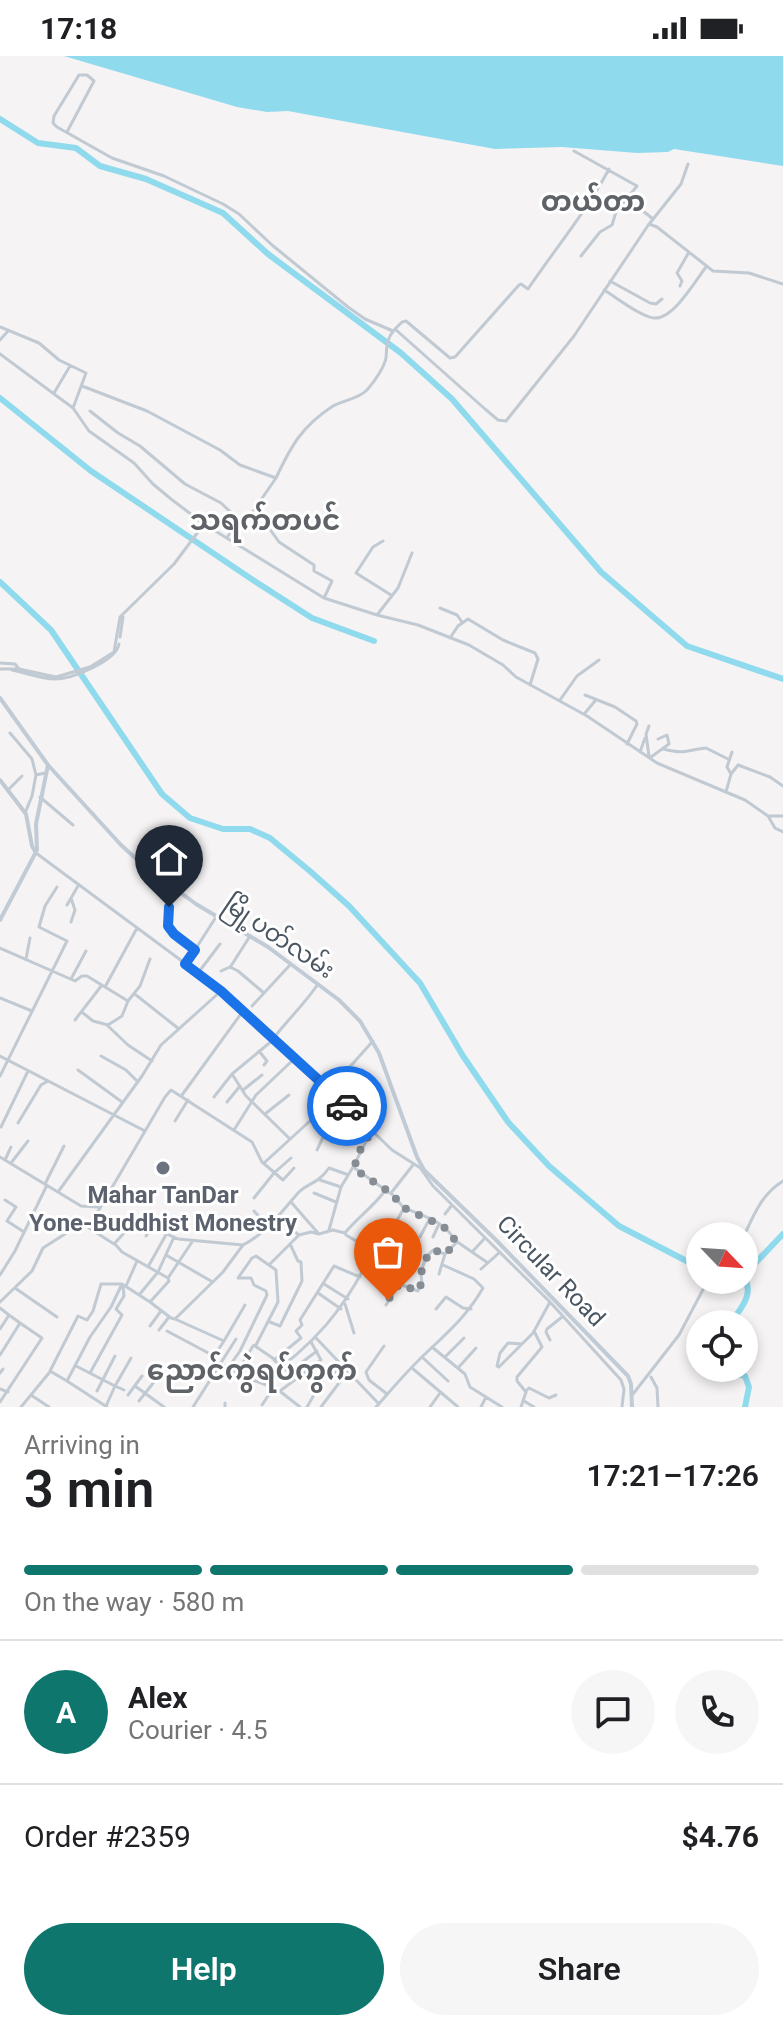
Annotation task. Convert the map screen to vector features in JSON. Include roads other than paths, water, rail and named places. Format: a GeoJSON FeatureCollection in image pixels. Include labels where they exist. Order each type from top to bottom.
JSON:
{"type":"FeatureCollection","features":[{"type":"Feature","properties":{"kind":"main road","name":"မြို့ပတ်လမ်း"},"geometry":{"type":"LineString","coordinates":[[0,698],[48,765],[121,845],[177,890],[250,936],[353,1013],[373,1041],[422,1170]]}},
{"type":"Feature","properties":{"kind":"main road"},"geometry":{"type":"LineString","coordinates":[[0,920],[36,853],[36,824],[48,765]]}},
{"type":"Feature","properties":{"kind":"main road","name":"Circular Road"},"geometry":{"type":"LineString","coordinates":[[422,1170],[628,1376],[633,1394]]}},
{"type":"Feature","properties":{"kind":"main road"},"geometry":{"type":"LineString","coordinates":[[632,1407],[633,1394]]}},
{"type":"Feature","properties":{"kind":"street"},"geometry":{"type":"LineString","coordinates":[[67,132],[94,81],[87,75],[79,75],[54,116],[53,123],[57,127],[112,158],[164,176],[231,209],[348,307],[365,319],[393,331],[503,422],[513,414],[561,353],[649,224],[681,184],[688,164]]}},
{"type":"Feature","properties":{"kind":"street"},"geometry":{"type":"LineString","coordinates":[[574,151],[637,186],[616,212],[612,225],[600,232],[581,256]]}},
{"type":"Feature","properties":{"kind":"street"},"geometry":{"type":"LineString","coordinates":[[90,411],[144,448],[185,484],[221,503],[245,522],[276,478],[293,441],[332,407],[358,396],[369,387],[385,362],[386,344],[402,322],[406,321],[450,358],[455,357],[519,285],[528,289],[587,208],[609,169]]}},
{"type":"Feature","properties":{"kind":"street"},"geometry":{"type":"LineString","coordinates":[[628,199],[653,219]]}},
{"type":"Feature","properties":{"kind":"street"},"geometry":{"type":"LineString","coordinates":[[649,224],[657,227],[706,267],[723,273],[749,273],[783,284]]}},
{"type":"Feature","properties":{"kind":"street"},"geometry":{"type":"LineString","coordinates":[[680,286],[682,282],[677,271],[689,252]]}},
{"type":"Feature","properties":{"kind":"street"},"geometry":{"type":"LineString","coordinates":[[604,290],[656,318],[665,315],[681,300],[706,267]]}},
{"type":"Feature","properties":{"kind":"street"},"geometry":{"type":"LineString","coordinates":[[610,281],[650,303],[656,304],[662,299]]}},
{"type":"Feature","properties":{"kind":"street"},"geometry":{"type":"LineString","coordinates":[[0,327],[39,343],[70,366],[86,373],[73,408]]}},
{"type":"Feature","properties":{"kind":"street"},"geometry":{"type":"LineString","coordinates":[[0,340],[8,331]]}},
{"type":"Feature","properties":{"kind":"street"},"geometry":{"type":"LineString","coordinates":[[0,354],[73,408],[89,431],[122,453],[153,484],[204,524],[228,536],[248,552],[324,598],[418,625],[472,647],[530,685],[585,714],[659,764],[745,800],[768,816],[775,828],[783,832]]}},
{"type":"Feature","properties":{"kind":"street"},"geometry":{"type":"LineString","coordinates":[[54,393],[70,366]]}},
{"type":"Feature","properties":{"kind":"street"},"geometry":{"type":"LineString","coordinates":[[82,386],[147,411],[220,450],[240,465],[276,478]]}},
{"type":"Feature","properties":{"kind":"street"},"geometry":{"type":"LineString","coordinates":[[228,536],[240,521]]}},
{"type":"Feature","properties":{"kind":"street"},"geometry":{"type":"LineString","coordinates":[[10,669],[53,679],[91,668],[118,649],[125,614],[190,544],[204,524]]}},
{"type":"Feature","properties":{"kind":"street"},"geometry":{"type":"LineString","coordinates":[[269,528],[279,542],[314,565],[314,571],[332,581],[324,598]]}},
{"type":"Feature","properties":{"kind":"street"},"geometry":{"type":"LineString","coordinates":[[383,541],[373,547],[356,573],[391,595]]}},
{"type":"Feature","properties":{"kind":"street"},"geometry":{"type":"LineString","coordinates":[[377,615],[398,588],[412,553]]}},
{"type":"Feature","properties":{"kind":"street"},"geometry":{"type":"LineString","coordinates":[[440,608],[457,615],[462,622]]}},
{"type":"Feature","properties":{"kind":"street"},"geometry":{"type":"LineString","coordinates":[[450,638],[468,619],[503,640],[537,655],[530,685]]}},
{"type":"Feature","properties":{"kind":"street"},"geometry":{"type":"LineString","coordinates":[[560,700],[577,676],[599,660]]}},
{"type":"Feature","properties":{"kind":"street"},"geometry":{"type":"LineString","coordinates":[[0,663],[15,664],[19,669]]}},
{"type":"Feature","properties":{"kind":"street"},"geometry":{"type":"LineString","coordinates":[[0,669],[19,669],[56,677],[77,673]]}},
{"type":"Feature","properties":{"kind":"street"},"geometry":{"type":"LineString","coordinates":[[585,695],[615,707],[636,721],[627,744]]}},
{"type":"Feature","properties":{"kind":"street"},"geometry":{"type":"LineString","coordinates":[[585,714],[595,701]]}},
{"type":"Feature","properties":{"kind":"street"},"geometry":{"type":"LineString","coordinates":[[640,752],[649,726]]}},
{"type":"Feature","properties":{"kind":"street"},"geometry":{"type":"LineString","coordinates":[[10,733],[32,759],[36,775],[31,802],[25,813]]}},
{"type":"Feature","properties":{"kind":"street"},"geometry":{"type":"LineString","coordinates":[[646,734],[650,757]]}},
{"type":"Feature","properties":{"kind":"street"},"geometry":{"type":"LineString","coordinates":[[650,757],[669,744],[669,736],[658,739]]}},
{"type":"Feature","properties":{"kind":"street"},"geometry":{"type":"LineString","coordinates":[[663,749],[678,754],[706,748],[728,759]]}},
{"type":"Feature","properties":{"kind":"street"},"geometry":{"type":"LineString","coordinates":[[731,774],[727,767],[732,752]]}},
{"type":"Feature","properties":{"kind":"street"},"geometry":{"type":"LineString","coordinates":[[726,792],[731,774],[738,765],[770,777],[783,786]]}},
{"type":"Feature","properties":{"kind":"street"},"geometry":{"type":"LineString","coordinates":[[36,775],[45,773]]}},
{"type":"Feature","properties":{"kind":"street"},"geometry":{"type":"LineString","coordinates":[[9,789],[22,776]]}},
{"type":"Feature","properties":{"kind":"street"},"geometry":{"type":"LineString","coordinates":[[0,780],[25,813],[36,853],[221,991],[372,1130],[422,1170],[452,1205],[551,1300],[562,1317],[621,1380],[624,1389],[622,1407]]}},
{"type":"Feature","properties":{"kind":"street"},"geometry":{"type":"LineString","coordinates":[[40,797],[73,825]]}},
{"type":"Feature","properties":{"kind":"street"},"geometry":{"type":"LineString","coordinates":[[768,816],[783,816]]}},
{"type":"Feature","properties":{"kind":"street"},"geometry":{"type":"LineString","coordinates":[[67,905],[78,886]]}},
{"type":"Feature","properties":{"kind":"street"},"geometry":{"type":"LineString","coordinates":[[0,1076],[67,941],[39,927],[45,906],[57,887]]}},
{"type":"Feature","properties":{"kind":"street"},"geometry":{"type":"LineString","coordinates":[[177,890],[167,916],[168,926],[195,950]]}},
{"type":"Feature","properties":{"kind":"street"},"geometry":{"type":"LineString","coordinates":[[71,898],[75,910],[71,922]]}},
{"type":"Feature","properties":{"kind":"street"},"geometry":{"type":"LineString","coordinates":[[185,964],[216,917]]}},
{"type":"Feature","properties":{"kind":"street"},"geometry":{"type":"LineString","coordinates":[[75,1020],[103,986],[137,928]]}},
{"type":"Feature","properties":{"kind":"street"},"geometry":{"type":"LineString","coordinates":[[221,971],[230,967],[250,936]]}},
{"type":"Feature","properties":{"kind":"street"},"geometry":{"type":"LineString","coordinates":[[26,959],[30,938]]}},
{"type":"Feature","properties":{"kind":"street"},"geometry":{"type":"LineString","coordinates":[[198,973],[220,944]]}},
{"type":"Feature","properties":{"kind":"street"},"geometry":{"type":"LineString","coordinates":[[0,948],[75,981],[85,975],[128,1001]]}},
{"type":"Feature","properties":{"kind":"street"},"geometry":{"type":"LineString","coordinates":[[71,979],[86,951]]}},
{"type":"Feature","properties":{"kind":"street"},"geometry":{"type":"LineString","coordinates":[[108,1025],[122,1016],[128,1001],[136,995],[150,959]]}},
{"type":"Feature","properties":{"kind":"street"},"geometry":{"type":"LineString","coordinates":[[252,1006],[290,965]]}},
{"type":"Feature","properties":{"kind":"street"},"geometry":{"type":"LineString","coordinates":[[230,967],[264,993]]}},
{"type":"Feature","properties":{"kind":"street"},"geometry":{"type":"LineString","coordinates":[[214,1097],[232,1074],[273,1039],[288,1018],[301,1009],[318,984]]}},
{"type":"Feature","properties":{"kind":"street"},"geometry":{"type":"LineString","coordinates":[[58,1192],[161,1045],[221,991]]}},
{"type":"Feature","properties":{"kind":"street"},"geometry":{"type":"LineString","coordinates":[[136,995],[179,1029]]}},
{"type":"Feature","properties":{"kind":"street"},"geometry":{"type":"LineString","coordinates":[[0,998],[32,1011]]}},
{"type":"Feature","properties":{"kind":"street"},"geometry":{"type":"LineString","coordinates":[[182,1095],[243,1011]]}},
{"type":"Feature","properties":{"kind":"street"},"geometry":{"type":"LineString","coordinates":[[83,1013],[93,1021],[108,1025],[128,1045],[152,1061]]}},
{"type":"Feature","properties":{"kind":"street"},"geometry":{"type":"LineString","coordinates":[[329,1089],[373,1041]]}},
{"type":"Feature","properties":{"kind":"street"},"geometry":{"type":"LineString","coordinates":[[259,1051],[267,1061],[264,1065]]}},
{"type":"Feature","properties":{"kind":"street"},"geometry":{"type":"LineString","coordinates":[[0,1056],[145,1131]]}},
{"type":"Feature","properties":{"kind":"street"},"geometry":{"type":"LineString","coordinates":[[101,1056],[126,1070],[138,1082]]}},
{"type":"Feature","properties":{"kind":"street"},"geometry":{"type":"LineString","coordinates":[[234,1130],[252,1102],[294,1059]]}},
{"type":"Feature","properties":{"kind":"street"},"geometry":{"type":"LineString","coordinates":[[78,1070],[122,1102]]}},
{"type":"Feature","properties":{"kind":"street"},"geometry":{"type":"LineString","coordinates":[[1,1127],[28,1071]]}},
{"type":"Feature","properties":{"kind":"street"},"geometry":{"type":"LineString","coordinates":[[232,1074],[252,1102],[290,1139]]}},
{"type":"Feature","properties":{"kind":"street"},"geometry":{"type":"LineString","coordinates":[[227,1102],[262,1075]]}},
{"type":"Feature","properties":{"kind":"street"},"geometry":{"type":"LineString","coordinates":[[18,1123],[41,1085],[48,1081]]}},
{"type":"Feature","properties":{"kind":"street"},"geometry":{"type":"LineString","coordinates":[[87,1226],[168,1092],[174,1090],[255,1145],[264,1163],[284,1180],[294,1168]]}},
{"type":"Feature","properties":{"kind":"street"},"geometry":{"type":"LineString","coordinates":[[265,1114],[289,1095]]}},
{"type":"Feature","properties":{"kind":"street"},"geometry":{"type":"LineString","coordinates":[[175,1121],[188,1100]]}},
{"type":"Feature","properties":{"kind":"street"},"geometry":{"type":"LineString","coordinates":[[317,1150],[325,1133],[325,1124],[342,1101]]}},
{"type":"Feature","properties":{"kind":"street"},"geometry":{"type":"LineString","coordinates":[[340,1129],[347,1128],[357,1116]]}},
{"type":"Feature","properties":{"kind":"street"},"geometry":{"type":"LineString","coordinates":[[264,1163],[311,1120]]}},
{"type":"Feature","properties":{"kind":"street"},"geometry":{"type":"LineString","coordinates":[[329,1231],[346,1174],[353,1167],[372,1130]]}},
{"type":"Feature","properties":{"kind":"street"},"geometry":{"type":"LineString","coordinates":[[8,1162],[28,1141]]}},
{"type":"Feature","properties":{"kind":"street"},"geometry":{"type":"LineString","coordinates":[[0,1275],[64,1146]]}},
{"type":"Feature","properties":{"kind":"street"},"geometry":{"type":"LineString","coordinates":[[8,1162],[11,1147]]}},
{"type":"Feature","properties":{"kind":"street"},"geometry":{"type":"LineString","coordinates":[[0,1157],[81,1206],[100,1207]]}},
{"type":"Feature","properties":{"kind":"street"},"geometry":{"type":"LineString","coordinates":[[254,1198],[291,1158]]}},
{"type":"Feature","properties":{"kind":"street"},"geometry":{"type":"LineString","coordinates":[[344,1234],[361,1213],[389,1192],[413,1165]]}},
{"type":"Feature","properties":{"kind":"street"},"geometry":{"type":"LineString","coordinates":[[353,1167],[389,1192],[404,1208],[430,1218],[488,1263]]}},
{"type":"Feature","properties":{"kind":"street"},"geometry":{"type":"LineString","coordinates":[[175,1319],[243,1245],[278,1219],[303,1189],[320,1180],[329,1168],[346,1174]]}},
{"type":"Feature","properties":{"kind":"street"},"geometry":{"type":"LineString","coordinates":[[320,1180],[341,1187]]}},
{"type":"Feature","properties":{"kind":"street"},"geometry":{"type":"LineString","coordinates":[[751,1222],[759,1204],[772,1188],[783,1181]]}},
{"type":"Feature","properties":{"kind":"street"},"geometry":{"type":"LineString","coordinates":[[314,1193],[336,1202]]}},
{"type":"Feature","properties":{"kind":"street"},"geometry":{"type":"LineString","coordinates":[[5,1200],[16,1207],[7,1221],[24,1232]]}},
{"type":"Feature","properties":{"kind":"street"},"geometry":{"type":"LineString","coordinates":[[291,1202],[319,1234]]}},
{"type":"Feature","properties":{"kind":"street"},"geometry":{"type":"LineString","coordinates":[[445,1214],[452,1205]]}},
{"type":"Feature","properties":{"kind":"street"},"geometry":{"type":"LineString","coordinates":[[269,1265],[299,1235],[311,1232],[344,1234],[373,1251],[381,1249],[404,1208]]}},
{"type":"Feature","properties":{"kind":"street"},"geometry":{"type":"LineString","coordinates":[[254,1211],[269,1227]]}},
{"type":"Feature","properties":{"kind":"street"},"geometry":{"type":"LineString","coordinates":[[420,1237],[430,1218]]}},
{"type":"Feature","properties":{"kind":"street"},"geometry":{"type":"LineString","coordinates":[[278,1219],[299,1235]]}},
{"type":"Feature","properties":{"kind":"street"},"geometry":{"type":"LineString","coordinates":[[115,1244],[134,1221],[192,1242],[243,1245]]}},
{"type":"Feature","properties":{"kind":"street"},"geometry":{"type":"LineString","coordinates":[[433,1237],[439,1224]]}},
{"type":"Feature","properties":{"kind":"street"},"geometry":{"type":"LineString","coordinates":[[0,1302],[32,1271],[43,1248],[79,1225],[87,1226],[115,1244],[116,1248],[168,1278]]}},
{"type":"Feature","properties":{"kind":"street"},"geometry":{"type":"LineString","coordinates":[[146,1236],[151,1228]]}},
{"type":"Feature","properties":{"kind":"street"},"geometry":{"type":"LineString","coordinates":[[149,1267],[167,1233]]}},
{"type":"Feature","properties":{"kind":"street"},"geometry":{"type":"LineString","coordinates":[[139,1295],[158,1272],[175,1237]]}},
{"type":"Feature","properties":{"kind":"street"},"geometry":{"type":"LineString","coordinates":[[472,1252],[485,1238]]}},
{"type":"Feature","properties":{"kind":"street"},"geometry":{"type":"LineString","coordinates":[[439,1274],[445,1254],[456,1241]]}},
{"type":"Feature","properties":{"kind":"street"},"geometry":{"type":"LineString","coordinates":[[150,1302],[169,1281],[192,1242]]}},
{"type":"Feature","properties":{"kind":"street"},"geometry":{"type":"LineString","coordinates":[[269,1321],[280,1327],[302,1281],[301,1262],[290,1244]]}},
{"type":"Feature","properties":{"kind":"street"},"geometry":{"type":"LineString","coordinates":[[260,1382],[316,1338],[348,1299],[373,1251]]}},
{"type":"Feature","properties":{"kind":"street"},"geometry":{"type":"LineString","coordinates":[[386,1305],[399,1284],[419,1290],[422,1282],[420,1274],[431,1251],[445,1254]]}},
{"type":"Feature","properties":{"kind":"street"},"geometry":{"type":"LineString","coordinates":[[481,1269],[500,1252]]}},
{"type":"Feature","properties":{"kind":"street"},"geometry":{"type":"LineString","coordinates":[[166,1255],[212,1282]]}},
{"type":"Feature","properties":{"kind":"street"},"geometry":{"type":"LineString","coordinates":[[228,1368],[267,1292],[254,1285],[251,1278],[238,1278],[255,1256],[277,1274],[278,1301],[237,1373]]}},
{"type":"Feature","properties":{"kind":"street"},"geometry":{"type":"LineString","coordinates":[[67,1381],[137,1261]]}},
{"type":"Feature","properties":{"kind":"street"},"geometry":{"type":"LineString","coordinates":[[316,1338],[377,1406],[471,1309],[483,1287],[443,1265]]}},
{"type":"Feature","properties":{"kind":"street"},"geometry":{"type":"LineString","coordinates":[[274,1359],[301,1338],[296,1331],[301,1327],[304,1310],[335,1266],[360,1277]]}},
{"type":"Feature","properties":{"kind":"street"},"geometry":{"type":"LineString","coordinates":[[324,1283],[348,1299]]}},
{"type":"Feature","properties":{"kind":"street"},"geometry":{"type":"LineString","coordinates":[[21,1407],[50,1371],[78,1316],[87,1320],[93,1311],[101,1284],[124,1286],[169,1317],[224,1341]]}},
{"type":"Feature","properties":{"kind":"street"},"geometry":{"type":"LineString","coordinates":[[90,1373],[122,1315],[116,1309],[124,1296],[124,1286]]}},
{"type":"Feature","properties":{"kind":"street"},"geometry":{"type":"LineString","coordinates":[[15,1288],[57,1317]]}},
{"type":"Feature","properties":{"kind":"street"},"geometry":{"type":"LineString","coordinates":[[317,1293],[343,1306],[354,1333]]}},
{"type":"Feature","properties":{"kind":"street"},"geometry":{"type":"LineString","coordinates":[[633,1394],[650,1376],[685,1326],[701,1294]]}},
{"type":"Feature","properties":{"kind":"street"},"geometry":{"type":"LineString","coordinates":[[436,1309],[446,1297],[463,1308],[471,1309]]}},
{"type":"Feature","properties":{"kind":"street"},"geometry":{"type":"LineString","coordinates":[[523,1344],[508,1343],[500,1353],[498,1367],[523,1344],[534,1331],[551,1300]]}},
{"type":"Feature","properties":{"kind":"street"},"geometry":{"type":"LineString","coordinates":[[245,1305],[212,1359],[237,1373],[274,1387],[300,1407]]}},
{"type":"Feature","properties":{"kind":"street"},"geometry":{"type":"LineString","coordinates":[[0,1308],[42,1338],[0,1402]]}},
{"type":"Feature","properties":{"kind":"street"},"geometry":{"type":"LineString","coordinates":[[150,1326],[161,1311]]}},
{"type":"Feature","properties":{"kind":"street"},"geometry":{"type":"LineString","coordinates":[[0,1329],[9,1315]]}},
{"type":"Feature","properties":{"kind":"street"},"geometry":{"type":"LineString","coordinates":[[159,1330],[169,1317]]}},
{"type":"Feature","properties":{"kind":"street"},"geometry":{"type":"LineString","coordinates":[[550,1340],[547,1329],[562,1317]]}},
{"type":"Feature","properties":{"kind":"street"},"geometry":{"type":"LineString","coordinates":[[0,1355],[20,1323]]}},
{"type":"Feature","properties":{"kind":"street"},"geometry":{"type":"LineString","coordinates":[[167,1331],[214,1356]]}},
{"type":"Feature","properties":{"kind":"street"},"geometry":{"type":"LineString","coordinates":[[526,1391],[516,1379],[542,1347],[534,1331]]}},
{"type":"Feature","properties":{"kind":"street"},"geometry":{"type":"LineString","coordinates":[[228,1335],[243,1343]]}},
{"type":"Feature","properties":{"kind":"street"},"geometry":{"type":"LineString","coordinates":[[445,1357],[464,1338]]}},
{"type":"Feature","properties":{"kind":"street"},"geometry":{"type":"LineString","coordinates":[[204,1407],[195,1405],[236,1339]]}},
{"type":"Feature","properties":{"kind":"street"},"geometry":{"type":"LineString","coordinates":[[280,1392],[320,1361],[311,1342]]}},
{"type":"Feature","properties":{"kind":"street"},"geometry":{"type":"LineString","coordinates":[[255,1346],[290,1372],[317,1351]]}},
{"type":"Feature","properties":{"kind":"street"},"geometry":{"type":"LineString","coordinates":[[384,1346],[366,1372],[369,1380],[388,1394]]}},
{"type":"Feature","properties":{"kind":"street"},"geometry":{"type":"LineString","coordinates":[[432,1347],[465,1374],[470,1387],[502,1407]]}},
{"type":"Feature","properties":{"kind":"street"},"geometry":{"type":"LineString","coordinates":[[458,1368],[476,1348]]}},
{"type":"Feature","properties":{"kind":"street"},"geometry":{"type":"LineString","coordinates":[[97,1391],[115,1356]]}},
{"type":"Feature","properties":{"kind":"street"},"geometry":{"type":"LineString","coordinates":[[422,1357],[448,1381]]}},
{"type":"Feature","properties":{"kind":"street"},"geometry":{"type":"LineString","coordinates":[[50,1371],[106,1406],[131,1358]]}},
{"type":"Feature","properties":{"kind":"street"},"geometry":{"type":"LineString","coordinates":[[307,1407],[326,1374],[329,1372],[332,1376],[341,1364]]}},
{"type":"Feature","properties":{"kind":"street"},"geometry":{"type":"LineString","coordinates":[[76,1366],[124,1390]]}},
{"type":"Feature","properties":{"kind":"street"},"geometry":{"type":"LineString","coordinates":[[412,1368],[458,1407]]}},
{"type":"Feature","properties":{"kind":"street"},"geometry":{"type":"LineString","coordinates":[[321,1407],[348,1371]]}},
{"type":"Feature","properties":{"kind":"street"},"geometry":{"type":"LineString","coordinates":[[128,1395],[142,1376]]}},
{"type":"Feature","properties":{"kind":"street"},"geometry":{"type":"LineString","coordinates":[[650,1376],[656,1384],[658,1407]]}},
{"type":"Feature","properties":{"kind":"street"},"geometry":{"type":"LineString","coordinates":[[139,1401],[154,1382]]}},
{"type":"Feature","properties":{"kind":"street"},"geometry":{"type":"LineString","coordinates":[[135,1386],[164,1407]]}},
{"type":"Feature","properties":{"kind":"street"},"geometry":{"type":"LineString","coordinates":[[262,1405],[274,1387]]}},
{"type":"Feature","properties":{"kind":"street"},"geometry":{"type":"LineString","coordinates":[[526,1391],[529,1388],[549,1398],[556,1395]]}},
{"type":"Feature","properties":{"kind":"street"},"geometry":{"type":"LineString","coordinates":[[0,1389],[8,1392]]}},
{"type":"Feature","properties":{"kind":"street"},"geometry":{"type":"LineString","coordinates":[[521,1407],[526,1391]]}},
{"type":"Feature","properties":{"kind":"street"},"geometry":{"type":"LineString","coordinates":[[430,1407],[440,1393]]}},
{"type":"Feature","properties":{"kind":"street"},"geometry":{"type":"LineString","coordinates":[[31,1395],[49,1407]]}},
{"type":"Feature","properties":{"kind":"street"},"geometry":{"type":"LineString","coordinates":[[481,1407],[486,1397]]}},
{"type":"Feature","properties":{"kind":"street"},"geometry":{"type":"LineString","coordinates":[[524,1401],[534,1407]]}},
{"type":"Feature","properties":{"kind":"water"},"geometry":{"type":"Polygon","coordinates":[[[64,56],[783,56],[783,166],[674,149],[637,153],[562,147],[495,149],[288,111],[267,112],[237,107],[64,56]]]}},
{"type":"Feature","properties":{"kind":"waterway"},"geometry":{"type":"LineString","coordinates":[[0,119],[38,143],[76,148],[100,166],[146,179],[223,213],[268,254],[401,353],[452,399],[601,572],[687,646],[783,679]]}},
{"type":"Feature","properties":{"kind":"waterway"},"geometry":{"type":"LineString","coordinates":[[0,398],[91,471],[256,582],[312,618],[374,641]]}},
{"type":"Feature","properties":{"kind":"waterway"},"geometry":{"type":"LineString","coordinates":[[0,582],[51,630],[162,794],[190,818],[223,829],[250,829],[270,838],[311,872],[349,906],[420,983],[463,1056],[508,1122],[549,1166],[619,1226],[686,1261]]}},
{"type":"Feature","properties":{"kind":"waterway"},"geometry":{"type":"LineString","coordinates":[[758,1260],[783,1234]]}},
{"type":"Feature","properties":{"kind":"waterway"},"geometry":{"type":"LineString","coordinates":[[740,1310],[747,1294]]}},
{"type":"Feature","properties":{"kind":"waterway"},"geometry":{"type":"LineString","coordinates":[[745,1407],[747,1382]]}},
{"type":"Feature","properties":{"kind":"place","name":"Mahar TanDar Yone-Buddhist Monestry"},"geometry":{"type":"Point","coordinates":[163,1168]}},
{"type":"Feature","properties":{"kind":"district","name":"တယ်တာ"},"geometry":{"type":"Point","coordinates":[593,201]}},
{"type":"Feature","properties":{"kind":"district","name":"သရက်တပင်"},"geometry":{"type":"Point","coordinates":[265,520]}},
{"type":"Feature","properties":{"kind":"district","name":"ညောင်ကွဲရပ်ကွက်"},"geometry":{"type":"Point","coordinates":[252,1370]}}]}
